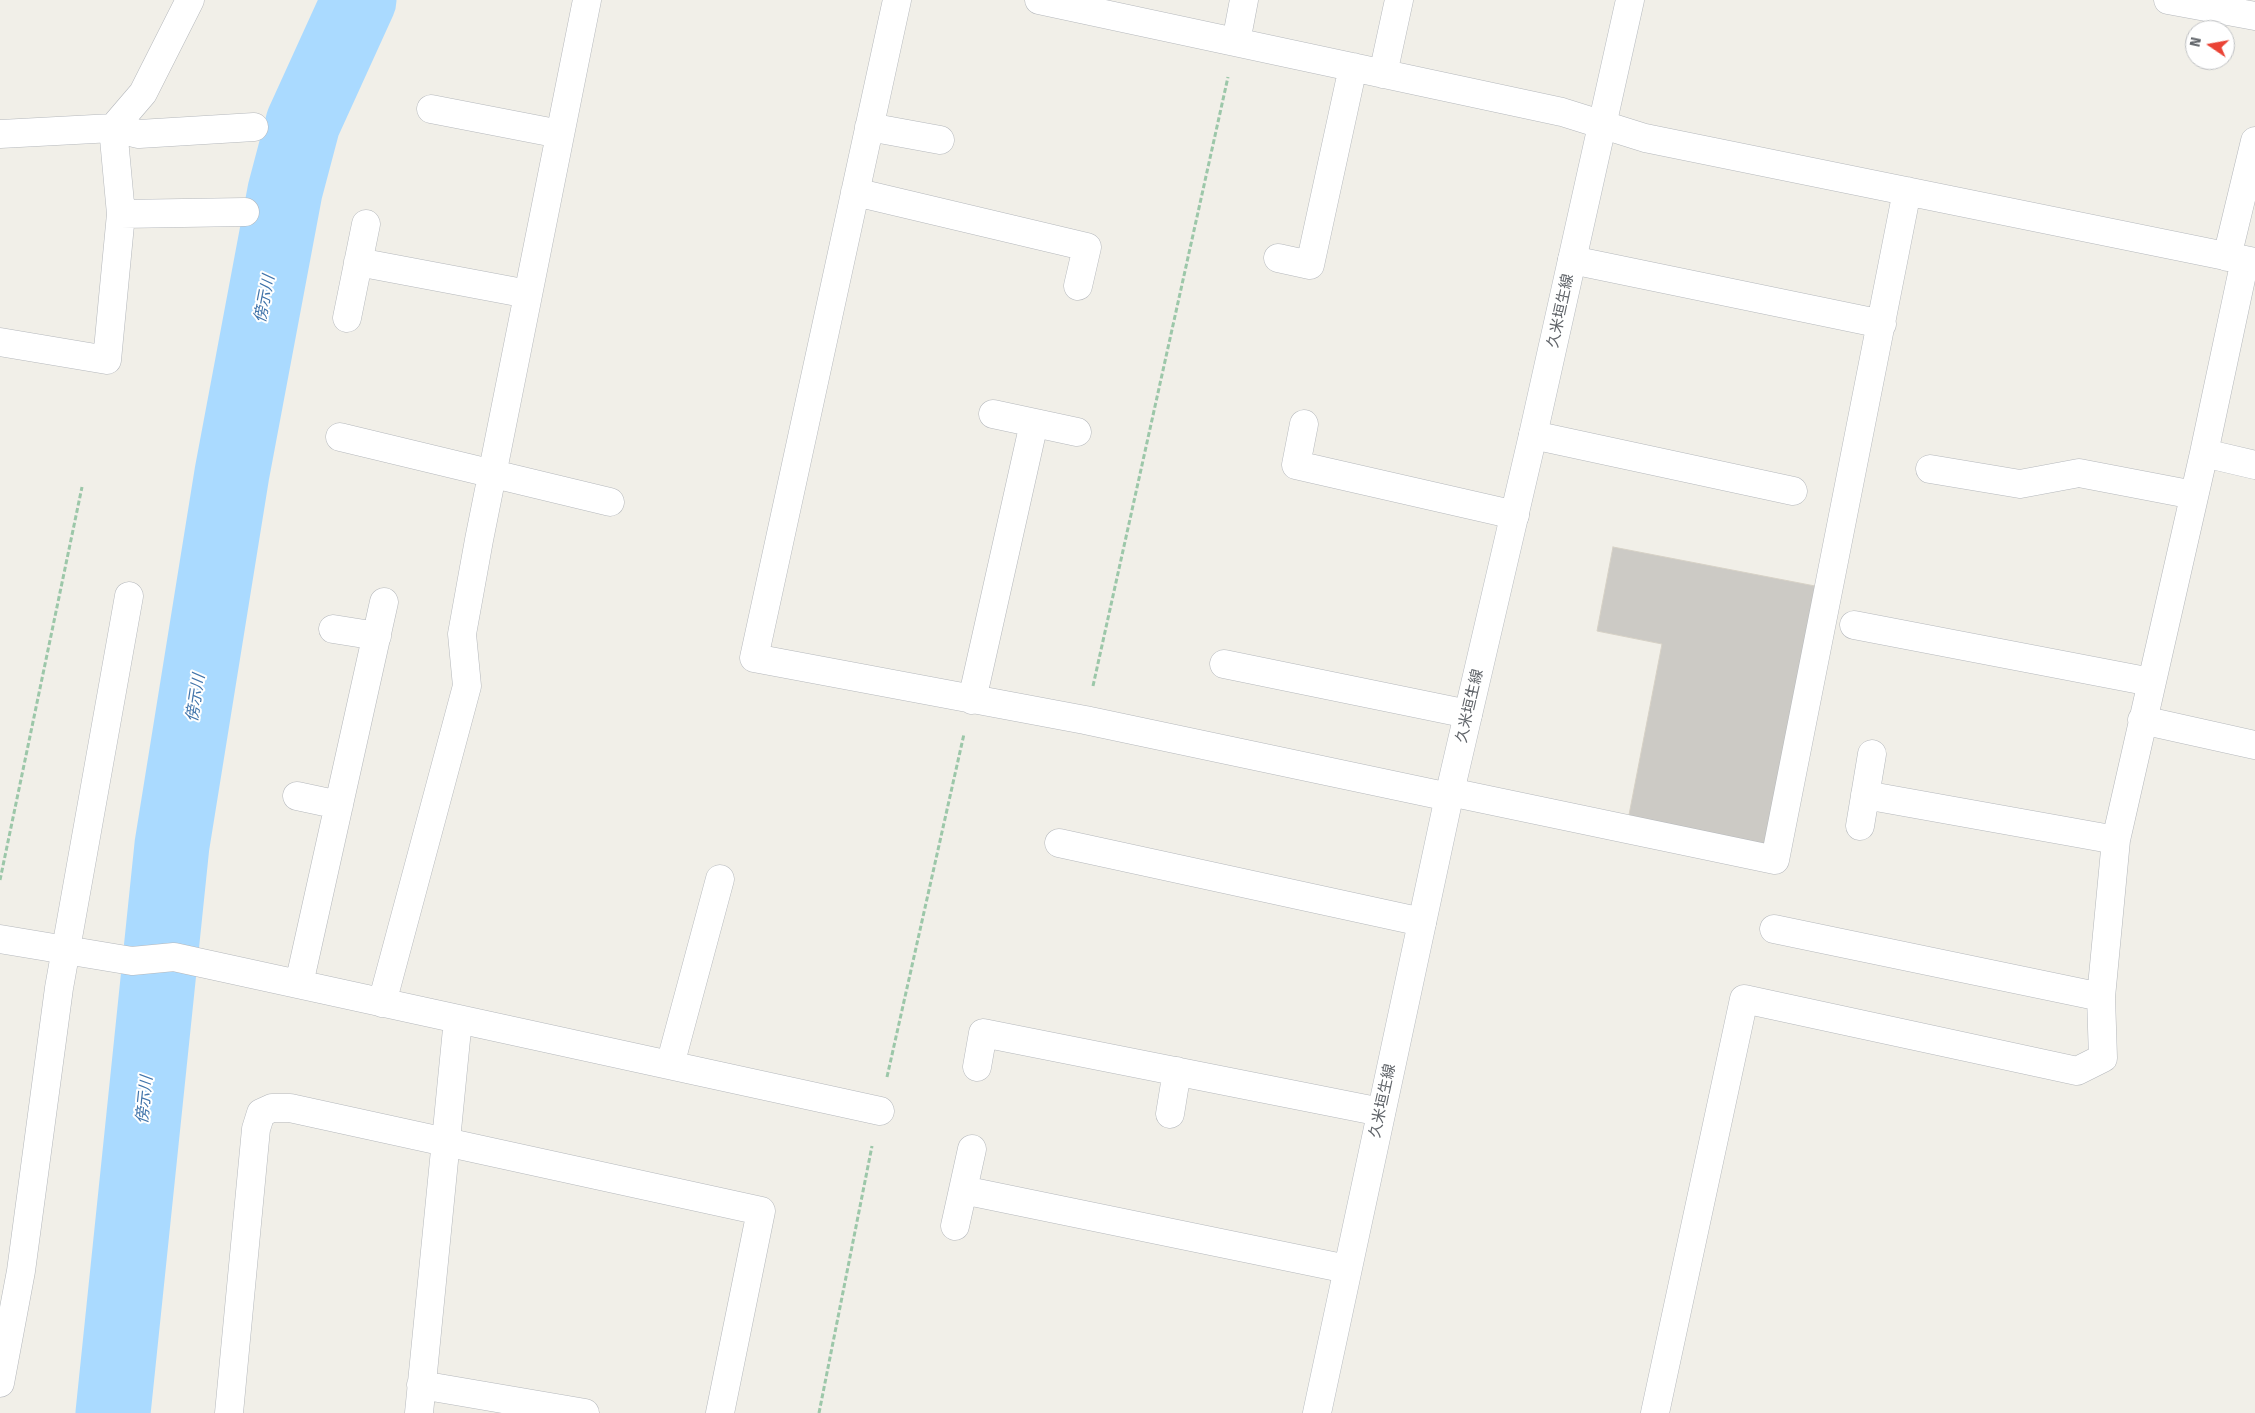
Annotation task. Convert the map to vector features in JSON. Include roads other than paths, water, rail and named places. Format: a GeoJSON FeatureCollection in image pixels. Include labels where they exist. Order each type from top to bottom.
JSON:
{"type":"FeatureCollection","features":[{"type":"Feature","properties":{"kind":"street"},"geometry":{"type":"LineString","coordinates":[[0,342],[106,360],[121,214],[113,128],[143,93],[190,0]]}},
{"type":"Feature","properties":{"kind":"street"},"geometry":{"type":"LineString","coordinates":[[382,1002],[467,686],[462,634],[492,474],[587,0]]}},
{"type":"Feature","properties":{"kind":"street"},"geometry":{"type":"LineString","coordinates":[[897,0],[754,658],[1085,720],[1775,860],[1907,191]]}},
{"type":"Feature","properties":{"kind":"street"},"geometry":{"type":"LineString","coordinates":[[1236,42],[1244,0]]}},
{"type":"Feature","properties":{"kind":"street"},"geometry":{"type":"LineString","coordinates":[[1383,74],[1399,0]]}},
{"type":"Feature","properties":{"kind":"street","name":"久米垣生線"},"geometry":{"type":"LineString","coordinates":[[1317,1413],[1450,795],[1515,515],[1630,0]]}},
{"type":"Feature","properties":{"kind":"street"},"geometry":{"type":"LineString","coordinates":[[2168,0],[2255,16]]}},
{"type":"Feature","properties":{"kind":"street"},"geometry":{"type":"LineString","coordinates":[[1049,1],[1562,112],[1645,138],[2242,260]]}},
{"type":"Feature","properties":{"kind":"street"},"geometry":{"type":"LineString","coordinates":[[1278,258],[1310,265],[1353,67]]}},
{"type":"Feature","properties":{"kind":"street"},"geometry":{"type":"LineString","coordinates":[[431,109],[560,134]]}},
{"type":"Feature","properties":{"kind":"street"},"geometry":{"type":"LineString","coordinates":[[869,126],[940,140]]}},
{"type":"Feature","properties":{"kind":"street"},"geometry":{"type":"LineString","coordinates":[[0,134],[113,128],[139,134],[254,127]]}},
{"type":"Feature","properties":{"kind":"street"},"geometry":{"type":"LineString","coordinates":[[1655,1413],[1744,999],[2077,1071],[2103,1058],[2101,997],[2116,840],[2204,453],[2242,260],[2255,141]]}},
{"type":"Feature","properties":{"kind":"street"},"geometry":{"type":"LineString","coordinates":[[856,192],[1087,247],[1078,286]]}},
{"type":"Feature","properties":{"kind":"street"},"geometry":{"type":"LineString","coordinates":[[121,214],[245,212]]}},
{"type":"Feature","properties":{"kind":"street"},"geometry":{"type":"LineString","coordinates":[[347,318],[366,224]]}},
{"type":"Feature","properties":{"kind":"street"},"geometry":{"type":"LineString","coordinates":[[1572,260],[1882,324]]}},
{"type":"Feature","properties":{"kind":"street"},"geometry":{"type":"LineString","coordinates":[[358,262],[528,294]]}},
{"type":"Feature","properties":{"kind":"street"},"geometry":{"type":"LineString","coordinates":[[993,414],[1077,432]]}},
{"type":"Feature","properties":{"kind":"street"},"geometry":{"type":"LineString","coordinates":[[972,700],[1034,423]]}},
{"type":"Feature","properties":{"kind":"street"},"geometry":{"type":"LineString","coordinates":[[1304,424],[1296,464],[1515,515]]}},
{"type":"Feature","properties":{"kind":"street"},"geometry":{"type":"LineString","coordinates":[[1533,435],[1793,491]]}},
{"type":"Feature","properties":{"kind":"street"},"geometry":{"type":"LineString","coordinates":[[340,437],[610,502]]}},
{"type":"Feature","properties":{"kind":"street"},"geometry":{"type":"LineString","coordinates":[[2204,453],[2255,465]]}},
{"type":"Feature","properties":{"kind":"street"},"geometry":{"type":"LineString","coordinates":[[1930,469],[2020,484],[2079,472],[2194,495]]}},
{"type":"Feature","properties":{"kind":"street"},"geometry":{"type":"LineString","coordinates":[[0,1383],[21,1272],[65,951],[129,596]]}},
{"type":"Feature","properties":{"kind":"street"},"geometry":{"type":"LineString","coordinates":[[299,984],[384,602]]}},
{"type":"Feature","properties":{"kind":"street"},"geometry":{"type":"LineString","coordinates":[[1854,625],[2151,682]]}},
{"type":"Feature","properties":{"kind":"street"},"geometry":{"type":"LineString","coordinates":[[333,629],[377,636]]}},
{"type":"Feature","properties":{"kind":"street"},"geometry":{"type":"LineString","coordinates":[[1224,664],[1468,714]]}},
{"type":"Feature","properties":{"kind":"street"},"geometry":{"type":"LineString","coordinates":[[2142,720],[2255,745]]}},
{"type":"Feature","properties":{"kind":"street"},"geometry":{"type":"LineString","coordinates":[[1860,826],[1872,754]]}},
{"type":"Feature","properties":{"kind":"street"},"geometry":{"type":"LineString","coordinates":[[1864,795],[2116,840]]}},
{"type":"Feature","properties":{"kind":"street"},"geometry":{"type":"LineString","coordinates":[[297,796],[339,805]]}},
{"type":"Feature","properties":{"kind":"street"},"geometry":{"type":"LineString","coordinates":[[1059,844],[1422,922]]}},
{"type":"Feature","properties":{"kind":"street"},"geometry":{"type":"LineString","coordinates":[[670,1066],[720,879]]}},
{"type":"Feature","properties":{"kind":"street"},"geometry":{"type":"LineString","coordinates":[[1774,929],[2101,997]]}},
{"type":"Feature","properties":{"kind":"street"},"geometry":{"type":"LineString","coordinates":[[0,939],[132,961],[174,957],[880,1111]]}},
{"type":"Feature","properties":{"kind":"street"},"geometry":{"type":"LineString","coordinates":[[419,1413],[458,1019]]}},
{"type":"Feature","properties":{"kind":"street"},"geometry":{"type":"LineString","coordinates":[[977,1067],[983,1033],[1381,1112]]}},
{"type":"Feature","properties":{"kind":"street"},"geometry":{"type":"LineString","coordinates":[[1170,1114],[1177,1071]]}},
{"type":"Feature","properties":{"kind":"street"},"geometry":{"type":"LineString","coordinates":[[229,1413],[256,1129],[260,1112],[272,1108],[290,1108],[761,1211],[720,1413]]}},
{"type":"Feature","properties":{"kind":"street"},"geometry":{"type":"LineString","coordinates":[[955,1226],[972,1149]]}},
{"type":"Feature","properties":{"kind":"street"},"geometry":{"type":"LineString","coordinates":[[963,1190],[1347,1269]]}},
{"type":"Feature","properties":{"kind":"street"},"geometry":{"type":"LineString","coordinates":[[421,1385],[585,1413]]}},
{"type":"Feature","properties":{"kind":"waterway","name":"傍示川"},"geometry":{"type":"LineString","coordinates":[[113,1413],[172,845],[232,473],[285,191],[303,123],[359,0]]}}]}
